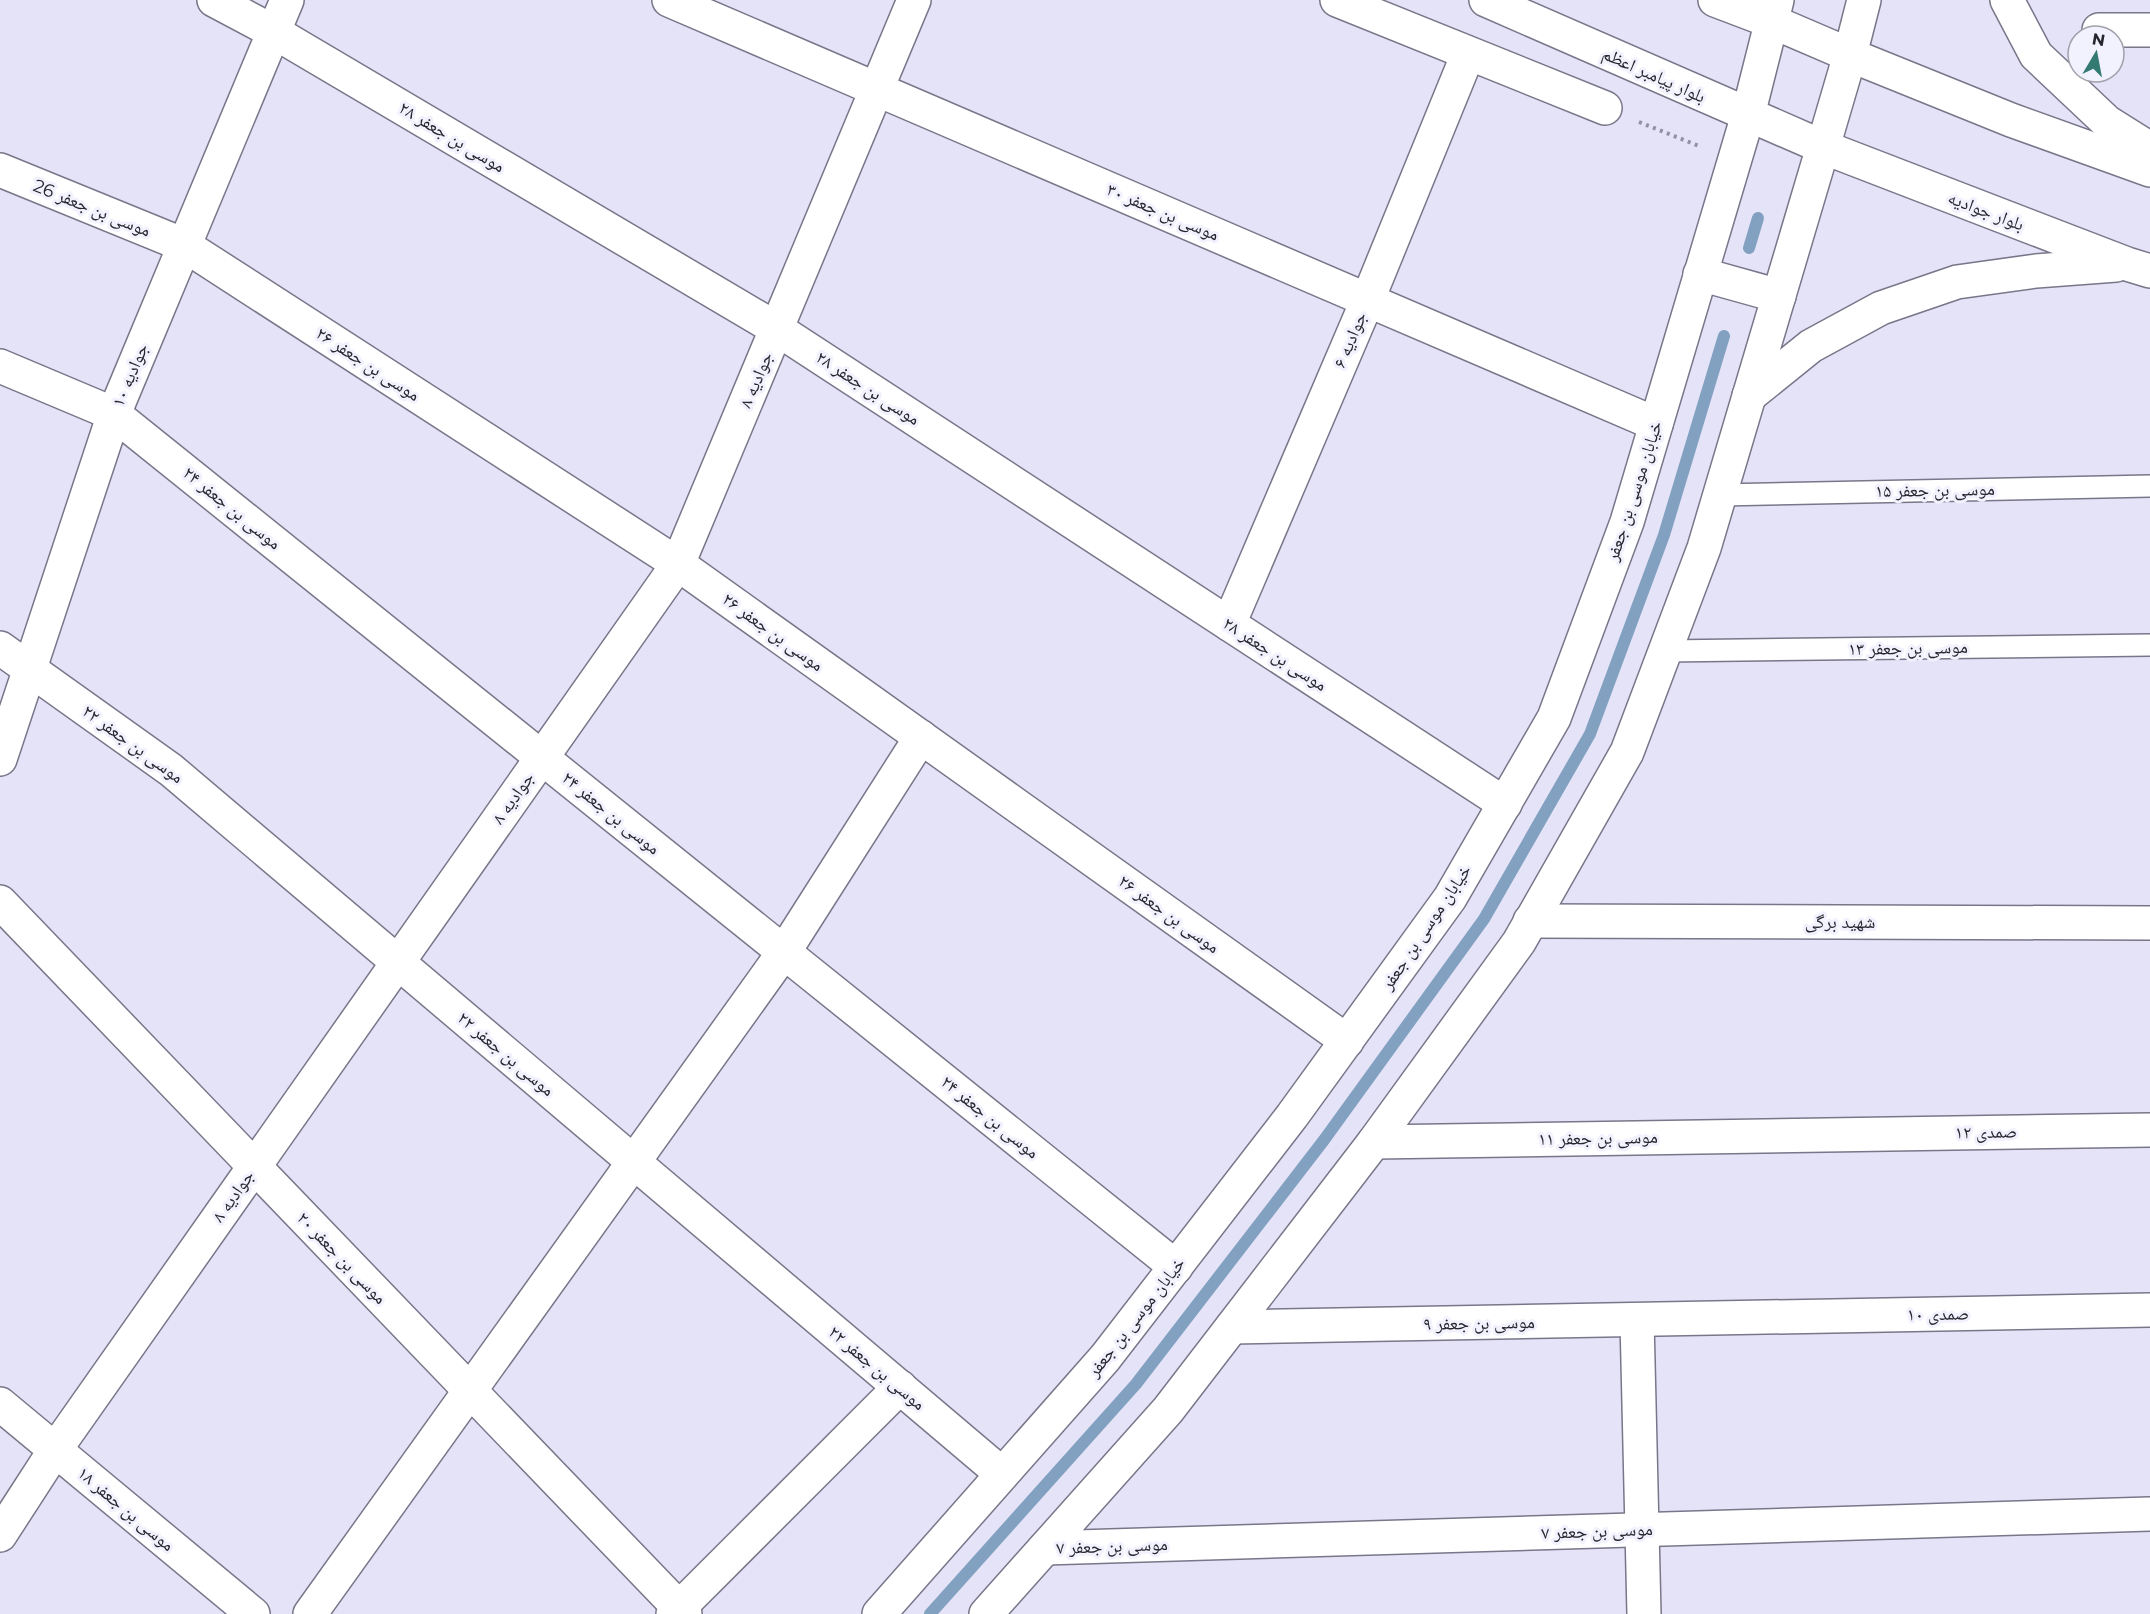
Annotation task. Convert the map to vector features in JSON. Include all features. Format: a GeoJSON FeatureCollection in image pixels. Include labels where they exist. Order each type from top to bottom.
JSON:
{"type":"FeatureCollection","features":[{"type":"Feature","properties":{"kind":"street","name":"موسی بن جعفر ۲۸"},"geometry":{"type":"LineString","coordinates":[[214,0],[274,32],[777,329],[1505,804]]}},
{"type":"Feature","properties":{"kind":"street","name":"جوادیه ۱۰"},"geometry":{"type":"LineString","coordinates":[[0,759],[114,414],[287,0]]}},
{"type":"Feature","properties":{"kind":"street","name":"موسی بن جعفر ۳۰"},"geometry":{"type":"LineString","coordinates":[[669,0],[1656,424]]}},
{"type":"Feature","properties":{"kind":"street","name":"جوادیه ۸"},"geometry":{"type":"LineString","coordinates":[[0,1536],[55,1450],[678,564],[914,0]]}},
{"type":"Feature","properties":{"kind":"street"},"geometry":{"type":"LineString","coordinates":[[1337,0],[1605,108]]}},
{"type":"Feature","properties":{"kind":"street","name":"بلوار پیامبر اعظم"},"geometry":{"type":"LineString","coordinates":[[1486,0],[1823,147]]}},
{"type":"Feature","properties":{"kind":"street"},"geometry":{"type":"LineString","coordinates":[[1715,0],[1775,11],[1851,55],[2011,120],[2150,170]]}},
{"type":"Feature","properties":{"kind":"street"},"geometry":{"type":"LineString","coordinates":[[986,1614],[1168,1410],[1374,1142],[1519,942],[1627,752],[1704,548],[1851,55],[1864,0]]}},
{"type":"Feature","properties":{"kind":"street"},"geometry":{"type":"LineString","coordinates":[[2007,0],[2036,55],[2107,122],[2150,149]]}},
{"type":"Feature","properties":{"kind":"street","name":"خیابان موسی بن جعفر"},"geometry":{"type":"LineString","coordinates":[[879,1614],[1105,1358],[1292,1116],[1450,898],[1554,718],[1627,522],[1748,115],[1775,11]]}},
{"type":"Feature","properties":{"kind":"street"},"geometry":{"type":"LineString","coordinates":[[2126,30],[2150,30]]}},
{"type":"Feature","properties":{"kind":"street","name":"جوادیه ۶"},"geometry":{"type":"LineString","coordinates":[[1230,624],[1368,299],[1468,54]]}},
{"type":"Feature","properties":{"kind":"street","name":"بلوار جوادیه"},"geometry":{"type":"LineString","coordinates":[[1823,147],[2138,267]]}},
{"type":"Feature","properties":{"kind":"street","name":"موسی بن جعفر 26"},"geometry":{"type":"LineString","coordinates":[[0,170],[184,245]]}},
{"type":"Feature","properties":{"kind":"street","name":"موسی بن جعفر ۲۶"},"geometry":{"type":"LineString","coordinates":[[184,245],[678,564],[1347,1041]]}},
{"type":"Feature","properties":{"kind":"street"},"geometry":{"type":"LineString","coordinates":[[1749,396],[1811,346],[1881,308],[1957,282],[2036,271],[2138,267]]}},
{"type":"Feature","properties":{"kind":"street"},"geometry":{"type":"LineString","coordinates":[[1700,274],[1779,296]]}},
{"type":"Feature","properties":{"kind":"street","name":"موسی بن جعفر ۲۴"},"geometry":{"type":"LineString","coordinates":[[0,366],[114,414],[1176,1267]]}},
{"type":"Feature","properties":{"kind":"street","name":"موسی بن جعفر ۲۲"},"geometry":{"type":"LineString","coordinates":[[0,648],[171,770],[1002,1474]]}},
{"type":"Feature","properties":{"kind":"street"},"geometry":{"type":"LineString","coordinates":[[310,1614],[784,952],[921,737]]}},
{"type":"Feature","properties":{"kind":"street","name":"موسی بن جعفر ۲۰"},"geometry":{"type":"LineString","coordinates":[[0,902],[470,1390],[679,1612]]}},
{"type":"Feature","properties":{"kind":"street","name":"شهید برگی"},"geometry":{"type":"LineString","coordinates":[[1530,921],[2150,923]]}},
{"type":"Feature","properties":{"kind":"street","name":"صمدی ۱۲"},"geometry":{"type":"LineString","coordinates":[[1821,1135],[2150,1130]]}},
{"type":"Feature","properties":{"kind":"street","name":"موسی بن جعفر ۱۱"},"geometry":{"type":"LineString","coordinates":[[1374,1142],[1821,1135]]}},
{"type":"Feature","properties":{"kind":"street","name":"صمدی ۱۰"},"geometry":{"type":"LineString","coordinates":[[1725,1318],[2150,1310]]}},
{"type":"Feature","properties":{"kind":"street","name":"موسی بن جعفر ۹"},"geometry":{"type":"LineString","coordinates":[[1232,1327],[1725,1318]]}},
{"type":"Feature","properties":{"kind":"street"},"geometry":{"type":"LineString","coordinates":[[1637,1320],[1644,1614]]}},
{"type":"Feature","properties":{"kind":"street"},"geometry":{"type":"LineString","coordinates":[[679,1612],[900,1387]]}},
{"type":"Feature","properties":{"kind":"street","name":"موسی بن جعفر ۱۸"},"geometry":{"type":"LineString","coordinates":[[0,1404],[253,1614]]}},
{"type":"Feature","properties":{"kind":"street","name":"موسی بن جعفر ۷"},"geometry":{"type":"LineString","coordinates":[[1045,1548],[2150,1514]]}},
{"type":"Feature","properties":{"kind":"lane","name":"موسی بن جعفر ۱۵"},"geometry":{"type":"LineString","coordinates":[[1720,495],[2150,486]]}},
{"type":"Feature","properties":{"kind":"lane","name":"موسی بن جعفر ۱۳"},"geometry":{"type":"LineString","coordinates":[[1666,651],[2150,645]]}},
{"type":"Feature","properties":{"kind":"path"},"geometry":{"type":"LineString","coordinates":[[1605,108],[1734,160]]}},
{"type":"Feature","properties":{"kind":"waterway"},"geometry":{"type":"LineString","coordinates":[[1749,248],[1758,218]]}},
{"type":"Feature","properties":{"kind":"waterway"},"geometry":{"type":"LineString","coordinates":[[930,1614],[1136,1384],[1324,1140],[1484,919],[1590,734],[1664,535],[1724,336]]}}]}
